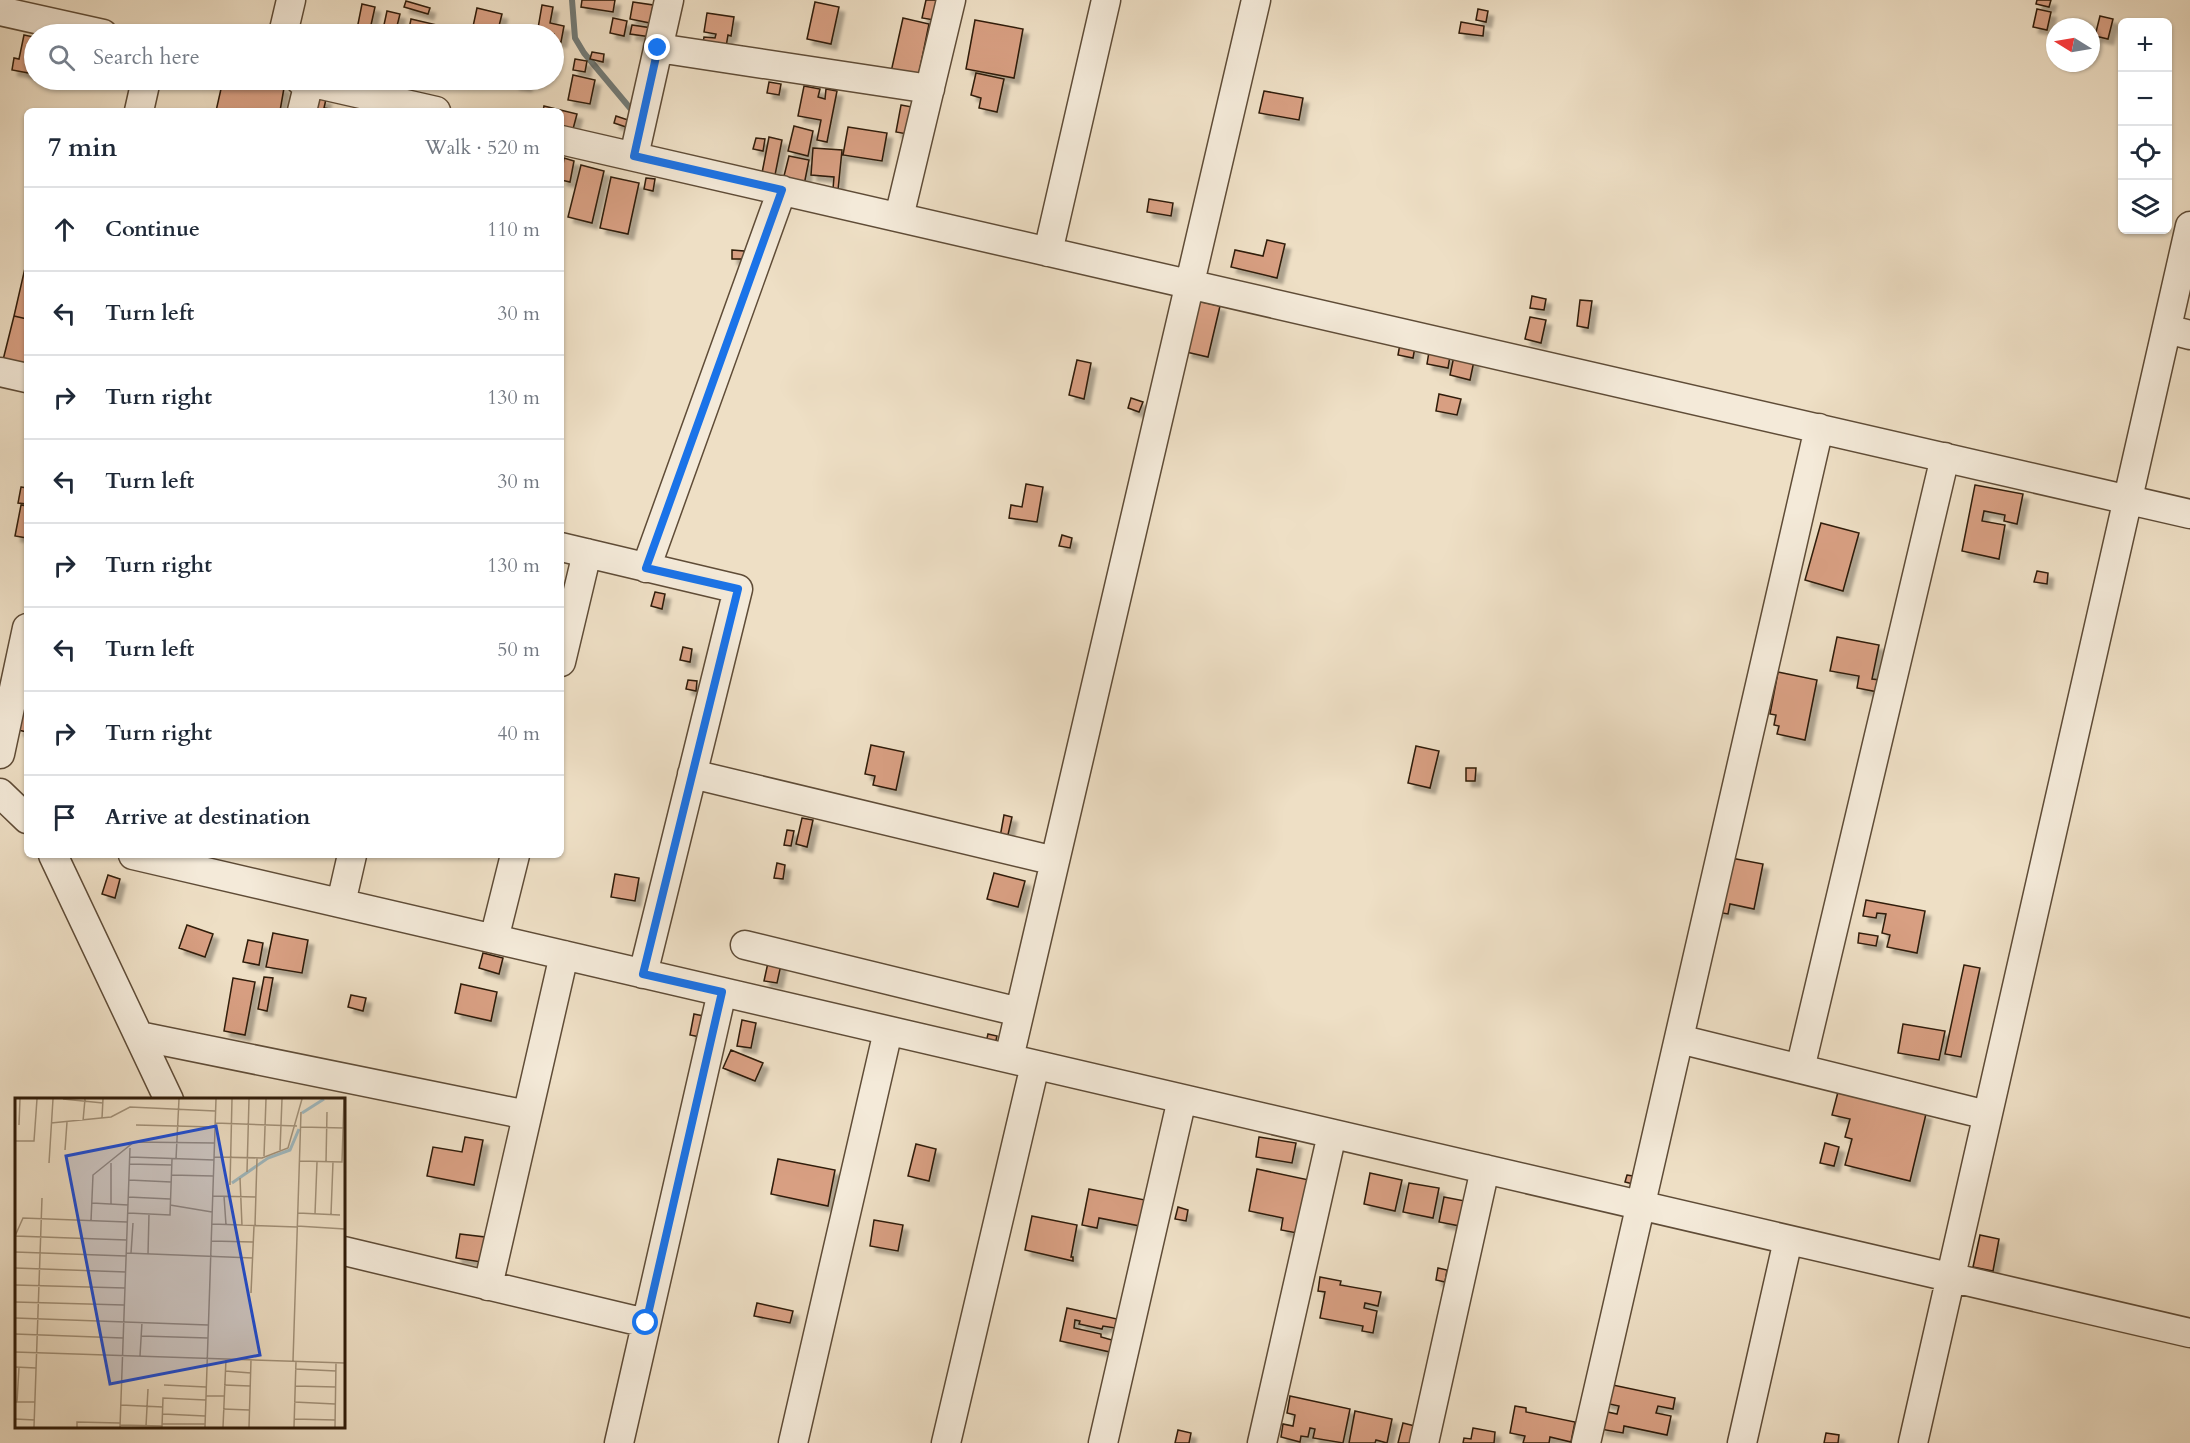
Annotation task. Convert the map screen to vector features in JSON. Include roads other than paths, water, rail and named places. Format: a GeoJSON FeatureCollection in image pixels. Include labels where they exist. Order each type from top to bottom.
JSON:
{"type":"FeatureCollection","features":[{"type":"Feature","properties":{"kind":"street"},"geometry":{"type":"LineString","coordinates":[[285,24],[291,0]]}},
{"type":"Feature","properties":{"kind":"street"},"geometry":{"type":"LineString","coordinates":[[634,156],[669,0]]}},
{"type":"Feature","properties":{"kind":"street"},"geometry":{"type":"LineString","coordinates":[[899,217],[951,0]]}},
{"type":"Feature","properties":{"kind":"street"},"geometry":{"type":"LineString","coordinates":[[1048,252],[1106,0]]}},
{"type":"Feature","properties":{"kind":"street"},"geometry":{"type":"LineString","coordinates":[[946,1443],[1022,1062],[1019,1012],[1256,0]]}},
{"type":"Feature","properties":{"kind":"street"},"geometry":{"type":"LineString","coordinates":[[2,19],[36,24]]}},
{"type":"Feature","properties":{"kind":"street"},"geometry":{"type":"LineString","coordinates":[[658,48],[930,89]]}},
{"type":"Feature","properties":{"kind":"street"},"geometry":{"type":"LineString","coordinates":[[140,108],[144,90]]}},
{"type":"Feature","properties":{"kind":"street"},"geometry":{"type":"LineString","coordinates":[[302,108],[303,90]]}},
{"type":"Feature","properties":{"kind":"street"},"geometry":{"type":"LineString","coordinates":[[344,90],[423,108]]}},
{"type":"Feature","properties":{"kind":"street"},"geometry":{"type":"LineString","coordinates":[[564,141],[2190,514]]}},
{"type":"Feature","properties":{"kind":"street"},"geometry":{"type":"LineString","coordinates":[[646,568],[782,190]]}},
{"type":"Feature","properties":{"kind":"street"},"geometry":{"type":"LineString","coordinates":[[1912,1443],[2128,499],[2178,332],[2190,226]]}},
{"type":"Feature","properties":{"kind":"street"},"geometry":{"type":"LineString","coordinates":[[0,372],[24,377]]}},
{"type":"Feature","properties":{"kind":"street"},"geometry":{"type":"LineString","coordinates":[[1586,1443],[1819,428]]}},
{"type":"Feature","properties":{"kind":"street"},"geometry":{"type":"LineString","coordinates":[[1800,1069],[1945,457]]}},
{"type":"Feature","properties":{"kind":"street"},"geometry":{"type":"LineString","coordinates":[[564,636],[574,550],[738,589],[643,974]]}},
{"type":"Feature","properties":{"kind":"street"},"geometry":{"type":"LineString","coordinates":[[0,754],[24,642]]}},
{"type":"Feature","properties":{"kind":"street"},"geometry":{"type":"LineString","coordinates":[[692,774],[1055,861]]}},
{"type":"Feature","properties":{"kind":"street"},"geometry":{"type":"LineString","coordinates":[[0,793],[24,816]]}},
{"type":"Feature","properties":{"kind":"street"},"geometry":{"type":"LineString","coordinates":[[54,858],[168,1098]]}},
{"type":"Feature","properties":{"kind":"street"},"geometry":{"type":"LineString","coordinates":[[159,858],[194,862],[341,903],[2190,1333]]}},
{"type":"Feature","properties":{"kind":"street"},"geometry":{"type":"LineString","coordinates":[[341,903],[351,858]]}},
{"type":"Feature","properties":{"kind":"street"},"geometry":{"type":"LineString","coordinates":[[494,939],[514,858]]}},
{"type":"Feature","properties":{"kind":"street"},"geometry":{"type":"LineString","coordinates":[[745,945],[1019,1012]]}},
{"type":"Feature","properties":{"kind":"street"},"geometry":{"type":"LineString","coordinates":[[488,1286],[564,955]]}},
{"type":"Feature","properties":{"kind":"street"},"geometry":{"type":"LineString","coordinates":[[619,1443],[722,992]]}},
{"type":"Feature","properties":{"kind":"street"},"geometry":{"type":"LineString","coordinates":[[793,1443],[888,1031]]}},
{"type":"Feature","properties":{"kind":"street"},"geometry":{"type":"LineString","coordinates":[[139,1036],[527,1115]]}},
{"type":"Feature","properties":{"kind":"street"},"geometry":{"type":"LineString","coordinates":[[1679,1039],[1987,1115]]}},
{"type":"Feature","properties":{"kind":"street"},"geometry":{"type":"LineString","coordinates":[[1103,1443],[1182,1099]]}},
{"type":"Feature","properties":{"kind":"street"},"geometry":{"type":"LineString","coordinates":[[1262,1443],[1332,1134]]}},
{"type":"Feature","properties":{"kind":"street"},"geometry":{"type":"LineString","coordinates":[[1424,1443],[1485,1169]]}},
{"type":"Feature","properties":{"kind":"street"},"geometry":{"type":"LineString","coordinates":[[1742,1443],[1788,1240]]}},
{"type":"Feature","properties":{"kind":"street"},"geometry":{"type":"LineString","coordinates":[[345,1251],[646,1323]]}},
{"type":"Feature","properties":{"kind":"waterway"},"geometry":{"type":"LineString","coordinates":[[572,0],[575,38],[584,53],[630,108]]}}]}
